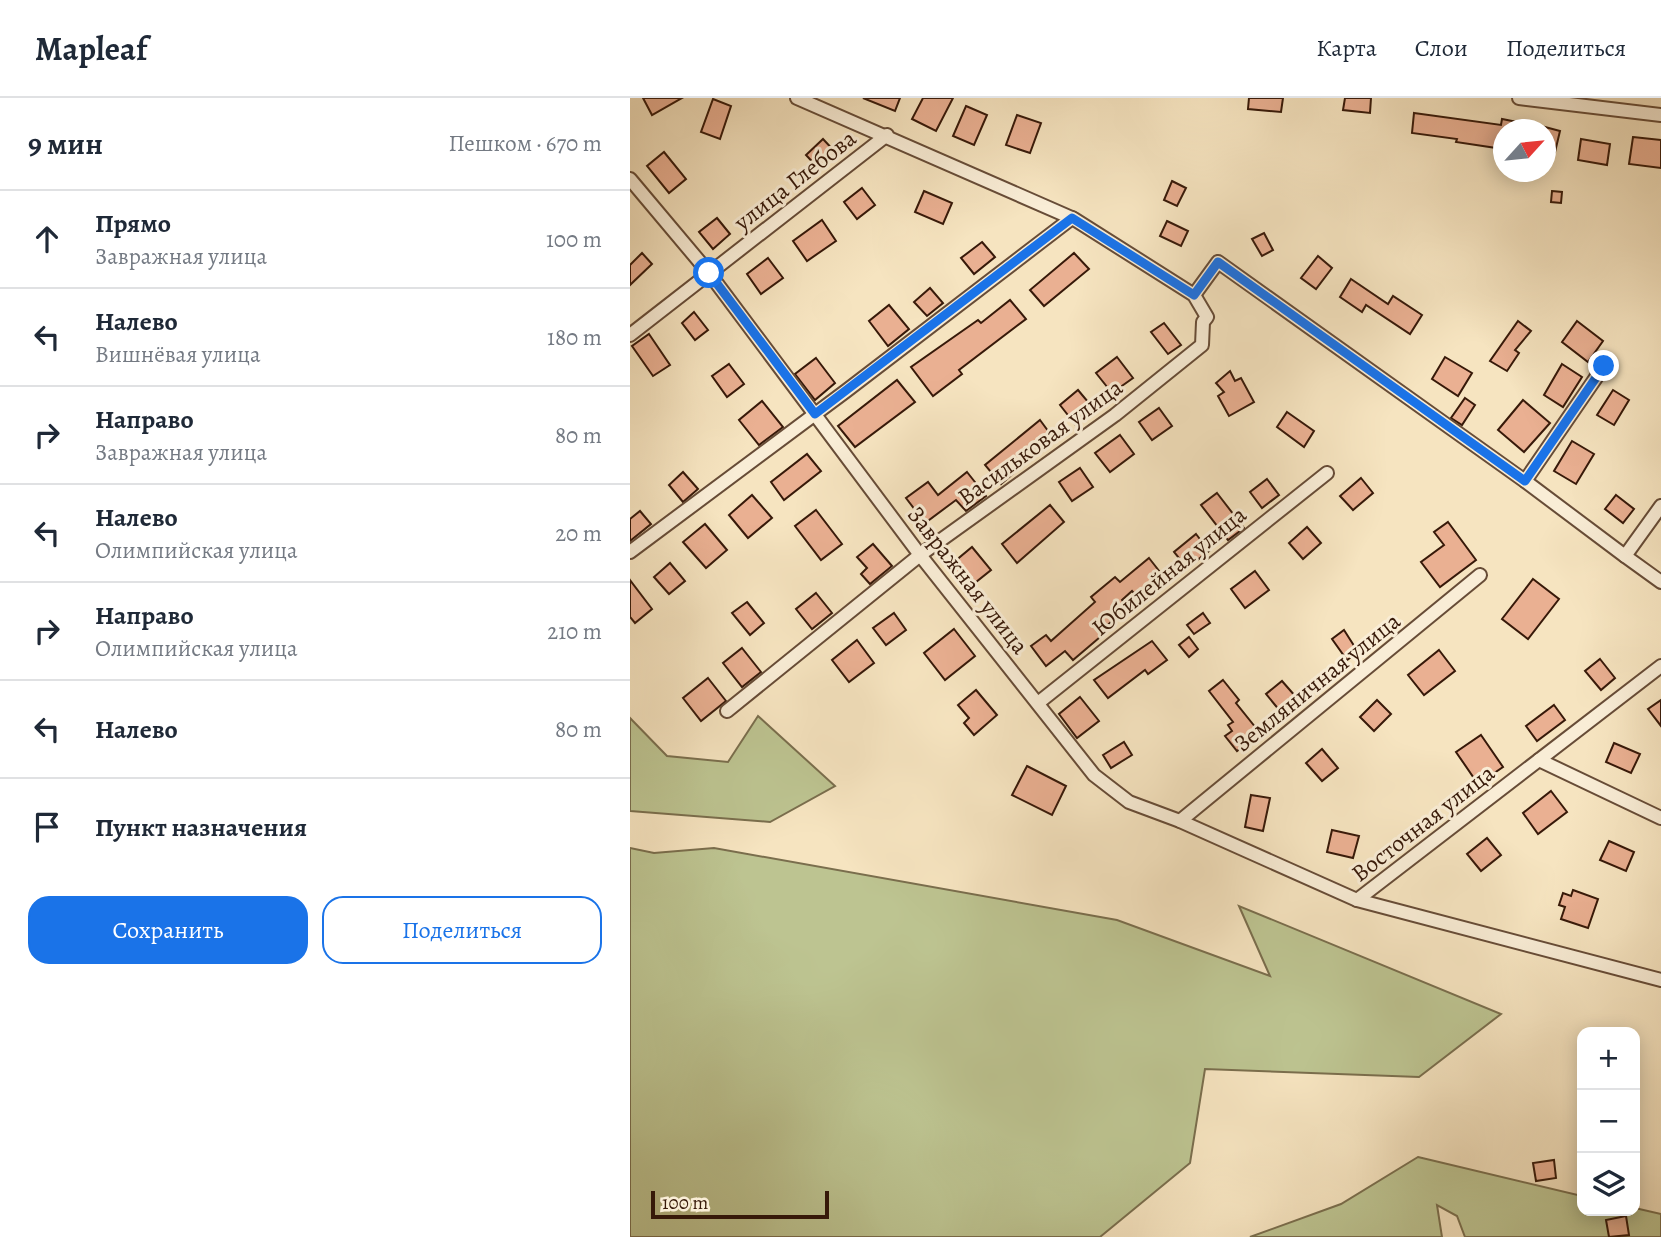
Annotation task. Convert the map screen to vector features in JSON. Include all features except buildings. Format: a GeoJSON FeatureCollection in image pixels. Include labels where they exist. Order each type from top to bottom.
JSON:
{"type":"FeatureCollection","features":[{"type":"Feature","properties":{"kind":"street"},"geometry":{"type":"LineString","coordinates":[[797,98],[1072,218],[1194,295],[1218,262],[1525,481],[1661,582]]}},
{"type":"Feature","properties":{"kind":"street"},"geometry":{"type":"LineString","coordinates":[[1519,98],[1661,115]]}},
{"type":"Feature","properties":{"kind":"street","name":"улица Глебова"},"geometry":{"type":"LineString","coordinates":[[630,335],[887,135]]}},
{"type":"Feature","properties":{"kind":"street","name":"Завражная улица"},"geometry":{"type":"LineString","coordinates":[[630,179],[709,273],[920,555],[1094,775],[1129,802],[1180,821],[1357,900]]}},
{"type":"Feature","properties":{"kind":"street"},"geometry":{"type":"LineString","coordinates":[[630,552],[1072,218]]}},
{"type":"Feature","properties":{"kind":"street","name":"Васильковая улица"},"geometry":{"type":"LineString","coordinates":[[727,711],[920,555],[1115,415],[1202,345],[1203,322],[1207,317],[1194,295]]}},
{"type":"Feature","properties":{"kind":"street"},"geometry":{"type":"LineString","coordinates":[[1525,481],[1604,366]]}},
{"type":"Feature","properties":{"kind":"street","name":"Юбилейная улица"},"geometry":{"type":"LineString","coordinates":[[1038,703],[1327,473]]}},
{"type":"Feature","properties":{"kind":"street"},"geometry":{"type":"LineString","coordinates":[[1625,556],[1661,506]]}},
{"type":"Feature","properties":{"kind":"street","name":"Земляничная улица"},"geometry":{"type":"LineString","coordinates":[[1180,821],[1480,575]]}},
{"type":"Feature","properties":{"kind":"street","name":"Восточная улица"},"geometry":{"type":"LineString","coordinates":[[1357,900],[1661,666]]}},
{"type":"Feature","properties":{"kind":"street"},"geometry":{"type":"LineString","coordinates":[[1539,760],[1661,818]]}},
{"type":"Feature","properties":{"kind":"street","name":"Восточная улица"},"geometry":{"type":"LineString","coordinates":[[1357,900],[1661,980]]}},
{"type":"Feature","properties":{"kind":"green space"},"geometry":{"type":"Polygon","coordinates":[[[758,716],[835,786],[770,822],[630,811],[630,718],[667,756],[728,762],[758,716]]]}},
{"type":"Feature","properties":{"kind":"green space"},"geometry":{"type":"Polygon","coordinates":[[[630,848],[654,853],[714,848],[1117,920],[1270,976],[1239,906],[1501,1014],[1419,1077],[1205,1069],[1190,1163],[1100,1237],[630,1237],[630,848]]]}},
{"type":"Feature","properties":{"kind":"green space"},"geometry":{"type":"Polygon","coordinates":[[[1418,1157],[1577,1195],[1577,1216],[1640,1216],[1640,1209],[1661,1214],[1661,1237],[1465,1237],[1457,1216],[1437,1205],[1442,1237],[1250,1237],[1341,1204],[1418,1157]]]}},
{"type":"Feature","properties":{"kind":"route"},"geometry":{"type":"LineString","coordinates":[[709,273],[815,414],[1072,218],[1194,295],[1218,262],[1525,481],[1604,366]]}}]}
